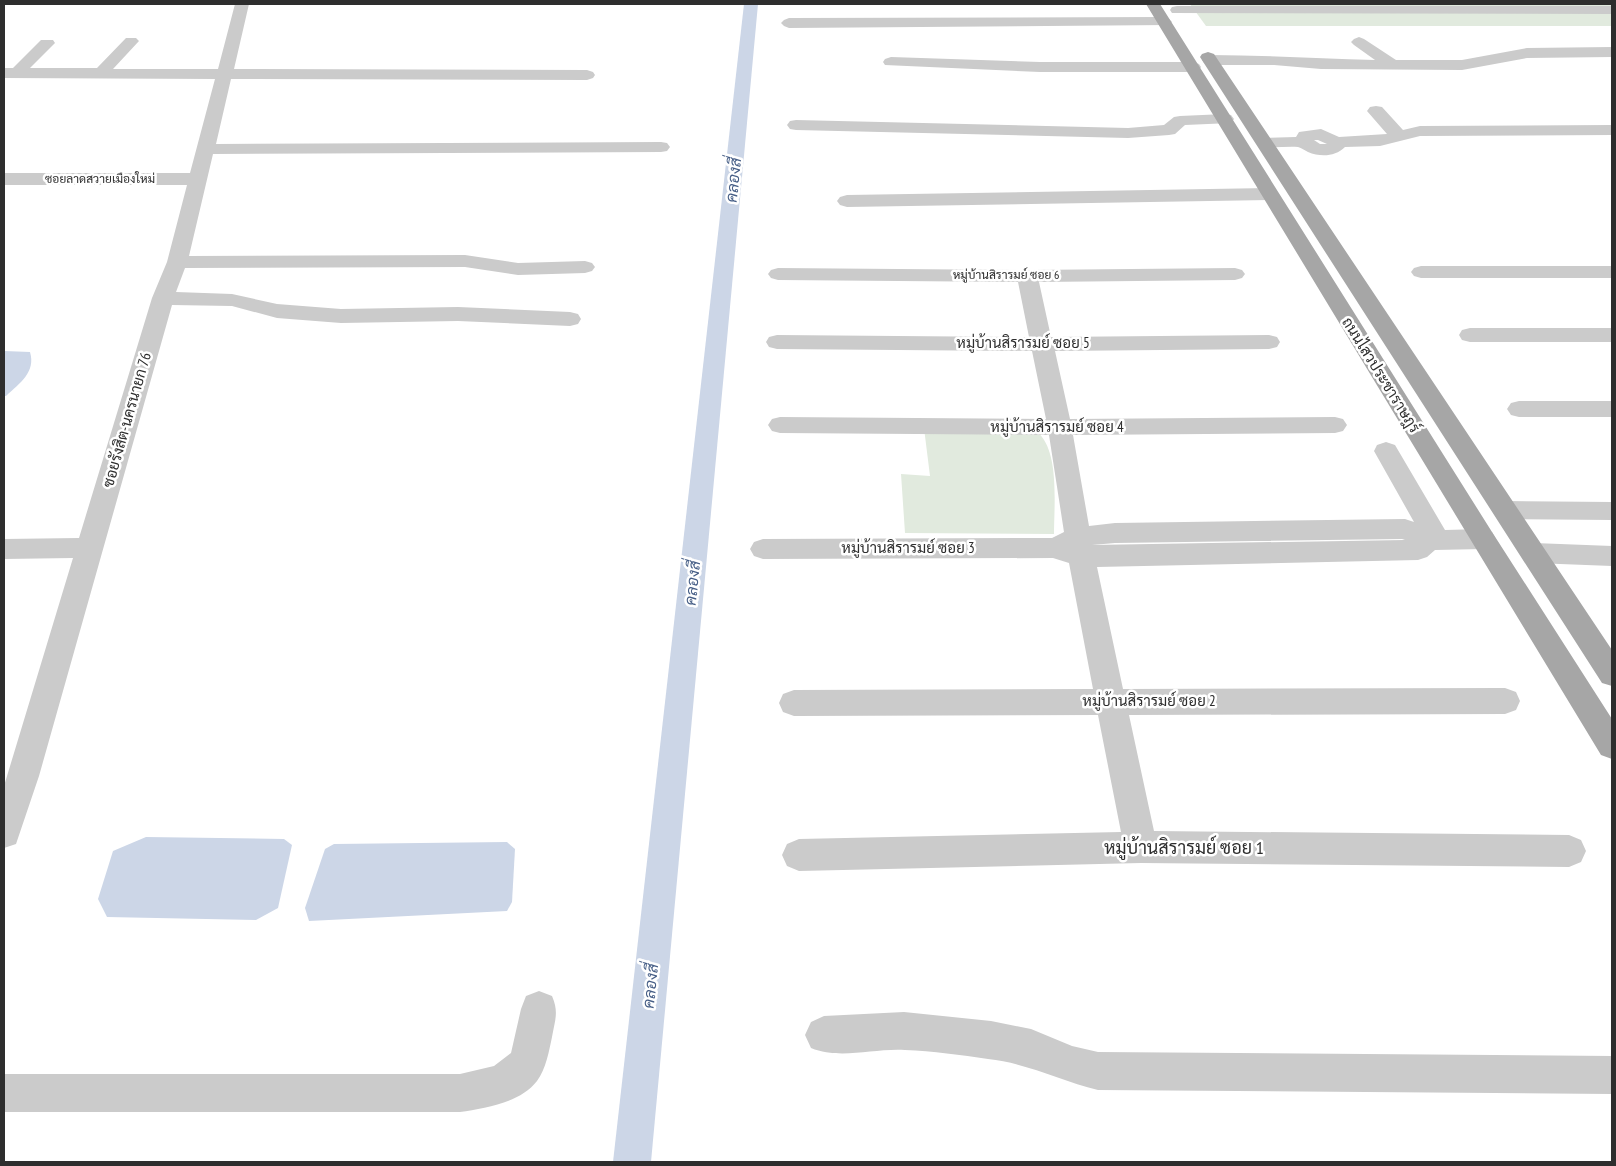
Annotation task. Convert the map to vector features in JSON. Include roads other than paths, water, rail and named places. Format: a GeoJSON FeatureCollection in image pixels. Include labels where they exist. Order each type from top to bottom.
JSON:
{"type":"FeatureCollection","features":[{"type":"Feature","properties":{"kind":"main road","name":"ถนนไสวประชาราษฎร์"},"geometry":{"type":"LineString","coordinates":[[1167,10],[1265,142],[1612,674]]}},
{"type":"Feature","properties":{"kind":"main road","name":"ถนนไสวประชาราษฎร์"},"geometry":{"type":"LineString","coordinates":[[1206,65],[1226,119],[1270,194],[1612,746]]}},
{"type":"Feature","properties":{"kind":"main road"},"geometry":{"type":"LineString","coordinates":[[1366,351],[1400,349]]}},
{"type":"Feature","properties":{"kind":"street","name":"ซอยรังสิต-นครนายก 76"},"geometry":{"type":"LineString","coordinates":[[6,819],[24,776],[163,298],[177,262],[225,65],[242,4]]}},
{"type":"Feature","properties":{"kind":"street"},"geometry":{"type":"LineString","coordinates":[[920,4],[926,22]]}},
{"type":"Feature","properties":{"kind":"street"},"geometry":{"type":"LineString","coordinates":[[789,22],[926,22],[1167,10],[1612,10]]}},
{"type":"Feature","properties":{"kind":"street"},"geometry":{"type":"LineString","coordinates":[[113,68],[131,41]]}},
{"type":"Feature","properties":{"kind":"street"},"geometry":{"type":"LineString","coordinates":[[1359,42],[1370,52],[1384,57],[1392,65]]}},
{"type":"Feature","properties":{"kind":"street"},"geometry":{"type":"LineString","coordinates":[[21,68],[47,43]]}},
{"type":"Feature","properties":{"kind":"street"},"geometry":{"type":"LineString","coordinates":[[890,62],[1040,67],[1206,65],[1308,68],[1321,64],[1475,64],[1512,54],[1534,52],[1612,52]]}},
{"type":"Feature","properties":{"kind":"street"},"geometry":{"type":"LineString","coordinates":[[4,72],[225,65]]}},
{"type":"Feature","properties":{"kind":"street"},"geometry":{"type":"LineString","coordinates":[[4,68],[225,65],[588,71]]}},
{"type":"Feature","properties":{"kind":"street"},"geometry":{"type":"LineString","coordinates":[[1376,111],[1398,135]]}},
{"type":"Feature","properties":{"kind":"street"},"geometry":{"type":"LineString","coordinates":[[796,125],[1128,133],[1169,130],[1180,121],[1226,119]]}},
{"type":"Feature","properties":{"kind":"street"},"geometry":{"type":"LineString","coordinates":[[1265,142],[1304,142],[1313,148],[1326,150],[1335,147],[1336,142],[1380,140],[1420,131],[1612,130]]}},
{"type":"Feature","properties":{"kind":"street"},"geometry":{"type":"LineString","coordinates":[[204,149],[661,147]]}},
{"type":"Feature","properties":{"kind":"street","name":"ซอยลาดสวายเมืองใหม่"},"geometry":{"type":"LineString","coordinates":[[4,179],[197,179]]}},
{"type":"Feature","properties":{"kind":"street"},"geometry":{"type":"LineString","coordinates":[[848,201],[1270,194]]}},
{"type":"Feature","properties":{"kind":"street"},"geometry":{"type":"LineString","coordinates":[[177,262],[465,261],[496,267],[585,267]]}},
{"type":"Feature","properties":{"kind":"street"},"geometry":{"type":"LineString","coordinates":[[1421,272],[1612,272]]}},
{"type":"Feature","properties":{"kind":"street","name":"หมู่บ้านสิรารมย์ ซอย 6"},"geometry":{"type":"LineString","coordinates":[[778,274],[1027,276],[1235,274]]}},
{"type":"Feature","properties":{"kind":"street"},"geometry":{"type":"LineString","coordinates":[[1027,276],[1060,427],[1079,547],[1141,847]]}},
{"type":"Feature","properties":{"kind":"street"},"geometry":{"type":"LineString","coordinates":[[163,298],[232,300],[277,311],[341,316],[458,314],[570,319]]}},
{"type":"Feature","properties":{"kind":"street"},"geometry":{"type":"LineString","coordinates":[[1470,336],[1612,335]]}},
{"type":"Feature","properties":{"kind":"street","name":"หมู่บ้านสิรารมย์ ซอย 5"},"geometry":{"type":"LineString","coordinates":[[777,342],[1042,344],[1269,342]]}},
{"type":"Feature","properties":{"kind":"street"},"geometry":{"type":"LineString","coordinates":[[1519,409],[1612,409]]}},
{"type":"Feature","properties":{"kind":"street","name":"หมู่บ้านสิรารมย์ ซอย 4"},"geometry":{"type":"LineString","coordinates":[[780,425],[1060,427],[1335,425]]}},
{"type":"Feature","properties":{"kind":"street"},"geometry":{"type":"LineString","coordinates":[[1386,451],[1434,540],[1482,539]]}},
{"type":"Feature","properties":{"kind":"street"},"geometry":{"type":"LineString","coordinates":[[1506,510],[1612,511]]}},
{"type":"Feature","properties":{"kind":"street"},"geometry":{"type":"LineString","coordinates":[[1576,512],[1609,556]]}},
{"type":"Feature","properties":{"kind":"street","name":"หมู่บ้านสิรารมย์ ซอย 3"},"geometry":{"type":"LineString","coordinates":[[762,549],[1054,548],[1305,541],[1418,550],[1434,540]]}},
{"type":"Feature","properties":{"kind":"street"},"geometry":{"type":"LineString","coordinates":[[4,549],[90,548]]}},
{"type":"Feature","properties":{"kind":"street"},"geometry":{"type":"LineString","coordinates":[[1534,553],[1609,556]]}},
{"type":"Feature","properties":{"kind":"street","name":"หมู่บ้านสิรารมย์ ซอย 2"},"geometry":{"type":"LineString","coordinates":[[794,703],[1505,701]]}},
{"type":"Feature","properties":{"kind":"street","name":"หมู่บ้านสิรารมย์ ซอย 1"},"geometry":{"type":"LineString","coordinates":[[799,855],[1141,847],[1569,851]]}},
{"type":"Feature","properties":{"kind":"street"},"geometry":{"type":"LineString","coordinates":[[4,1093],[419,1095],[460,1093],[494,1087],[510,1078],[525,1066],[539,1009]]}},
{"type":"Feature","properties":{"kind":"street"},"geometry":{"type":"LineString","coordinates":[[824,1035],[904,1031],[991,1040],[1031,1048],[1072,1065],[1098,1071],[1612,1076]]}},
{"type":"Feature","properties":{"kind":"water"},"geometry":{"type":"Polygon","coordinates":[[[4,351],[30,352],[31,359],[31,365],[26,377],[6,396],[4,396],[4,351]]]}},
{"type":"Feature","properties":{"kind":"water"},"geometry":{"type":"Polygon","coordinates":[[[146,837],[284,839],[292,845],[278,908],[256,920],[107,917],[98,899],[113,851],[146,837]]]}},
{"type":"Feature","properties":{"kind":"water"},"geometry":{"type":"Polygon","coordinates":[[[507,842],[515,849],[512,902],[507,911],[309,921],[305,908],[325,849],[334,844],[507,842]]]}},
{"type":"Feature","properties":{"kind":"waterway","name":"คลองสี่"},"geometry":{"type":"LineString","coordinates":[[632,1162],[751,4]]}}]}
